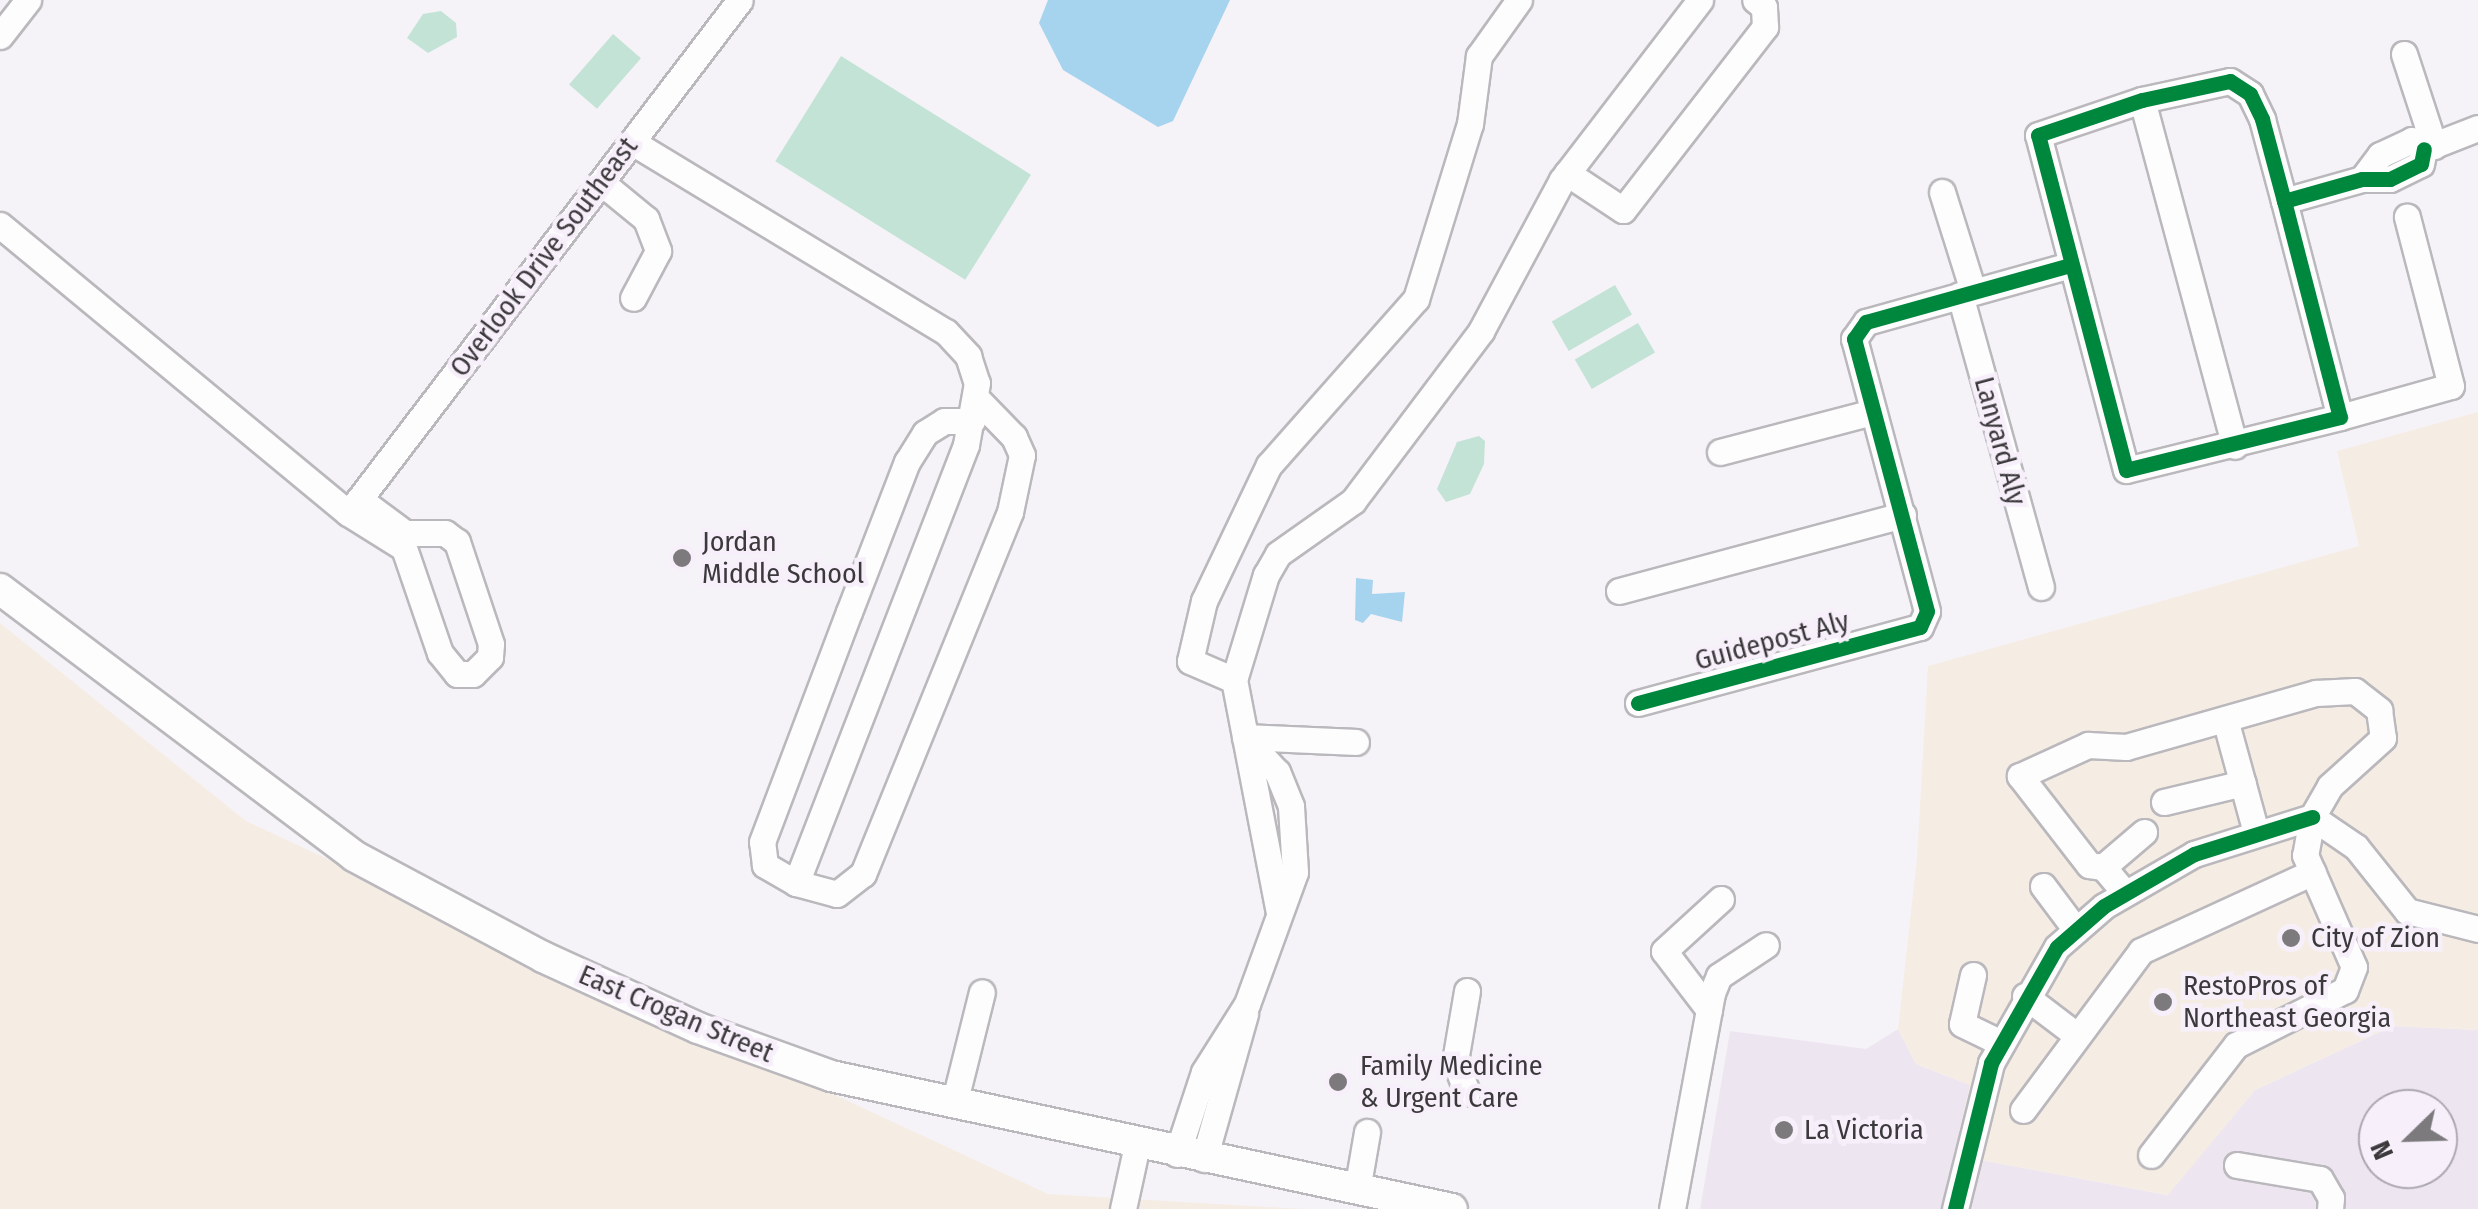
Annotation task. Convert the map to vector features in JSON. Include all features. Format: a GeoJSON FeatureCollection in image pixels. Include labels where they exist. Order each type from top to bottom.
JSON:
{"type":"FeatureCollection","features":[{"type":"Feature","properties":{"kind":"main road","name":"East Crogan Street"},"geometry":{"type":"LineString","coordinates":[[0,589],[354,856],[542,957],[698,1028],[831,1076],[1137,1146],[1445,1208]]}},
{"type":"Feature","properties":{"kind":"street"},"geometry":{"type":"LineString","coordinates":[[0,36],[28,0]]}},
{"type":"Feature","properties":{"kind":"street","name":"Overlook Drive Southeast"},"geometry":{"type":"LineString","coordinates":[[354,506],[740,0]]}},
{"type":"Feature","properties":{"kind":"street"},"geometry":{"type":"LineString","coordinates":[[1234,680],[1190,661],[1204,601],[1268,466],[1416,299],[1470,124],[1479,56],[1519,0]]}},
{"type":"Feature","properties":{"kind":"street"},"geometry":{"type":"LineString","coordinates":[[1278,913],[1266,828],[1234,680],[1248,624],[1278,554],[1353,501],[1482,331],[1567,173],[1700,0]]}},
{"type":"Feature","properties":{"kind":"street"},"geometry":{"type":"LineString","coordinates":[[1567,173],[1623,210],[1765,28],[1764,7],[1756,0]]}},
{"type":"Feature","properties":{"kind":"street"},"geometry":{"type":"LineString","coordinates":[[2284,201],[2362,179],[2390,179],[2421,164],[2429,147],[2404,54]]}},
{"type":"Feature","properties":{"kind":"street"},"geometry":{"type":"LineString","coordinates":[[2340,417],[2284,201],[2250,94],[2230,81],[2142,100],[2038,134],[2126,470],[2236,446],[2340,417],[2451,386],[2407,217]]}},
{"type":"Feature","properties":{"kind":"street"},"geometry":{"type":"LineString","coordinates":[[2142,100],[2236,446]]}},
{"type":"Feature","properties":{"kind":"street"},"geometry":{"type":"LineString","coordinates":[[2429,147],[2478,128]]}},
{"type":"Feature","properties":{"kind":"street"},"geometry":{"type":"LineString","coordinates":[[632,142],[946,332],[968,356],[974,410],[796,883]]}},
{"type":"Feature","properties":{"kind":"street"},"geometry":{"type":"LineString","coordinates":[[602,183],[646,219],[658,251],[633,298]]}},
{"type":"Feature","properties":{"kind":"street","name":"Lanyard Aly"},"geometry":{"type":"LineString","coordinates":[[1942,192],[2040,587]]}},
{"type":"Feature","properties":{"kind":"street"},"geometry":{"type":"LineString","coordinates":[[0,225],[404,548],[448,668],[473,674],[483,667],[491,644],[458,542],[445,533],[405,533],[354,506]]}},
{"type":"Feature","properties":{"kind":"street"},"geometry":{"type":"LineString","coordinates":[[1619,592],[1903,515],[1854,339],[1866,322],[2070,265]]}},
{"type":"Feature","properties":{"kind":"street"},"geometry":{"type":"LineString","coordinates":[[974,410],[1014,437],[1022,455],[1010,512],[863,874],[837,894],[796,883],[765,865],[762,842],[907,462],[935,427],[974,410]]}},
{"type":"Feature","properties":{"kind":"street"},"geometry":{"type":"LineString","coordinates":[[1720,452],[1874,412]]}},
{"type":"Feature","properties":{"kind":"street","name":"Guidepost Aly"},"geometry":{"type":"LineString","coordinates":[[1638,703],[1920,626],[1927,611],[1903,515]]}},
{"type":"Feature","properties":{"kind":"street"},"geometry":{"type":"LineString","coordinates":[[2125,893],[2103,867],[2089,865],[2020,776],[2088,745],[2126,747],[2336,690],[2355,691],[2378,710],[2382,738],[2330,786],[2312,817],[2306,854],[2354,967],[2345,990],[2236,1045],[2151,1154]]}},
{"type":"Feature","properties":{"kind":"street"},"geometry":{"type":"LineString","coordinates":[[2225,719],[2256,832]]}},
{"type":"Feature","properties":{"kind":"street"},"geometry":{"type":"LineString","coordinates":[[1245,737],[1356,742]]}},
{"type":"Feature","properties":{"kind":"street"},"geometry":{"type":"LineString","coordinates":[[1191,1157],[1296,872],[1293,821],[1277,772],[1245,737]]}},
{"type":"Feature","properties":{"kind":"street"},"geometry":{"type":"LineString","coordinates":[[2164,802],[2244,783]]}},
{"type":"Feature","properties":{"kind":"street"},"geometry":{"type":"LineString","coordinates":[[1954,1209],[1972,1122],[2025,996],[2076,930],[2125,893],[2194,854],[2312,817],[2356,847],[2407,912],[2478,929]]}},
{"type":"Feature","properties":{"kind":"street"},"geometry":{"type":"LineString","coordinates":[[1266,828],[1293,821]]}},
{"type":"Feature","properties":{"kind":"street"},"geometry":{"type":"LineString","coordinates":[[2103,867],[2144,832]]}},
{"type":"Feature","properties":{"kind":"street"},"geometry":{"type":"LineString","coordinates":[[2022,1110],[2141,950],[2313,872]]}},
{"type":"Feature","properties":{"kind":"street"},"geometry":{"type":"LineString","coordinates":[[2043,886],[2076,930]]}},
{"type":"Feature","properties":{"kind":"street"},"geometry":{"type":"LineString","coordinates":[[1709,1010],[1664,951],[1721,899]]}},
{"type":"Feature","properties":{"kind":"street"},"geometry":{"type":"LineString","coordinates":[[1672,1209],[1709,1010],[1719,976],[1766,946]]}},
{"type":"Feature","properties":{"kind":"street"},"geometry":{"type":"LineString","coordinates":[[1973,975],[1962,1024],[2002,1043]]}},
{"type":"Feature","properties":{"kind":"street"},"geometry":{"type":"LineString","coordinates":[[1467,991],[1455,1060],[1467,1093]]}},
{"type":"Feature","properties":{"kind":"street"},"geometry":{"type":"LineString","coordinates":[[954,1104],[982,992]]}},
{"type":"Feature","properties":{"kind":"street"},"geometry":{"type":"LineString","coordinates":[[2025,996],[2075,1034]]}},
{"type":"Feature","properties":{"kind":"street"},"geometry":{"type":"LineString","coordinates":[[1357,1190],[1367,1132]]}},
{"type":"Feature","properties":{"kind":"street"},"geometry":{"type":"LineString","coordinates":[[1124,1209],[1137,1146]]}},
{"type":"Feature","properties":{"kind":"street"},"geometry":{"type":"LineString","coordinates":[[2237,1165],[2320,1179],[2332,1198],[2330,1209]]}},
{"type":"Feature","properties":{"kind":"shaded area"},"geometry":{"type":"Polygon","coordinates":[[[2478,412],[2478,1030],[2393,1026],[2255,1090],[2168,1195],[1954,1155],[1970,1085],[1916,1064],[1898,1029],[1917,858],[1928,666],[2359,546],[2337,451],[2478,412]]]}},
{"type":"Feature","properties":{"kind":"shaded area"},"geometry":{"type":"Polygon","coordinates":[[[0,623],[246,821],[1048,1194],[1304,1209],[0,1209],[0,623]]]}},
{"type":"Feature","properties":{"kind":"shaded area"},"geometry":{"type":"Polygon","coordinates":[[[2393,1026],[2478,1030],[2478,1209],[1968,1209],[1976,1159],[2167,1195],[2255,1090],[2393,1026]]]}},
{"type":"Feature","properties":{"kind":"shaded area"},"geometry":{"type":"Polygon","coordinates":[[[1898,1029],[1916,1064],[1970,1085],[1943,1209],[1700,1209],[1730,1031],[1866,1049],[1898,1029]]]}},
{"type":"Feature","properties":{"kind":"green space"},"geometry":{"type":"Polygon","coordinates":[[[441,11],[456,23],[457,37],[428,53],[407,38],[423,14],[441,11]]]}},
{"type":"Feature","properties":{"kind":"green space"},"geometry":{"type":"Polygon","coordinates":[[[613,34],[641,58],[597,109],[569,85],[613,34]]]}},
{"type":"Feature","properties":{"kind":"green space"},"geometry":{"type":"Polygon","coordinates":[[[841,56],[1031,175],[965,280],[775,161],[841,56]]]}},
{"type":"Feature","properties":{"kind":"green space"},"geometry":{"type":"Polygon","coordinates":[[[1615,285],[1632,314],[1569,351],[1552,322],[1615,285]]]}},
{"type":"Feature","properties":{"kind":"green space"},"geometry":{"type":"Polygon","coordinates":[[[1638,323],[1655,352],[1592,389],[1575,360],[1638,323]]]}},
{"type":"Feature","properties":{"kind":"green space"},"geometry":{"type":"Polygon","coordinates":[[[1479,436],[1485,441],[1484,464],[1470,494],[1446,502],[1437,489],[1457,442],[1479,436]]]}},
{"type":"Feature","properties":{"kind":"water"},"geometry":{"type":"Polygon","coordinates":[[[1048,0],[1230,0],[1173,121],[1158,127],[1063,70],[1039,23],[1048,0]]]}},
{"type":"Feature","properties":{"kind":"water"},"geometry":{"type":"Polygon","coordinates":[[[1356,578],[1373,580],[1372,594],[1405,592],[1402,622],[1371,614],[1363,623],[1355,620],[1356,578]]]}},
{"type":"Feature","properties":{"kind":"cycle path"},"geometry":{"type":"LineString","coordinates":[[2284,201],[2340,417],[2126,470],[2038,135],[2142,100],[2230,81],[2250,94],[2262,119],[2284,201],[2362,179],[2390,179],[2421,164],[2424,149]]}},
{"type":"Feature","properties":{"kind":"cycle path"},"geometry":{"type":"LineString","coordinates":[[1638,703],[1920,627],[1927,611],[1854,339],[1866,322],[2070,265]]}},
{"type":"Feature","properties":{"kind":"cycle path"},"geometry":{"type":"LineString","coordinates":[[1955,1209],[1991,1063],[2057,947],[2104,906],[2194,854],[2312,817]]}},
{"type":"Feature","properties":{"kind":"place","name":"Jordan Middle School"},"geometry":{"type":"Point","coordinates":[682,558]}},
{"type":"Feature","properties":{"kind":"place","name":"City of Zion"},"geometry":{"type":"Point","coordinates":[2291,938]}},
{"type":"Feature","properties":{"kind":"place","name":"RestoPros of Northeast Georgia"},"geometry":{"type":"Point","coordinates":[2163,1002]}},
{"type":"Feature","properties":{"kind":"place","name":"Family Medicine & Urgent Care"},"geometry":{"type":"Point","coordinates":[1338,1082]}},
{"type":"Feature","properties":{"kind":"place","name":"La Victoria"},"geometry":{"type":"Point","coordinates":[1784,1130]}}]}
